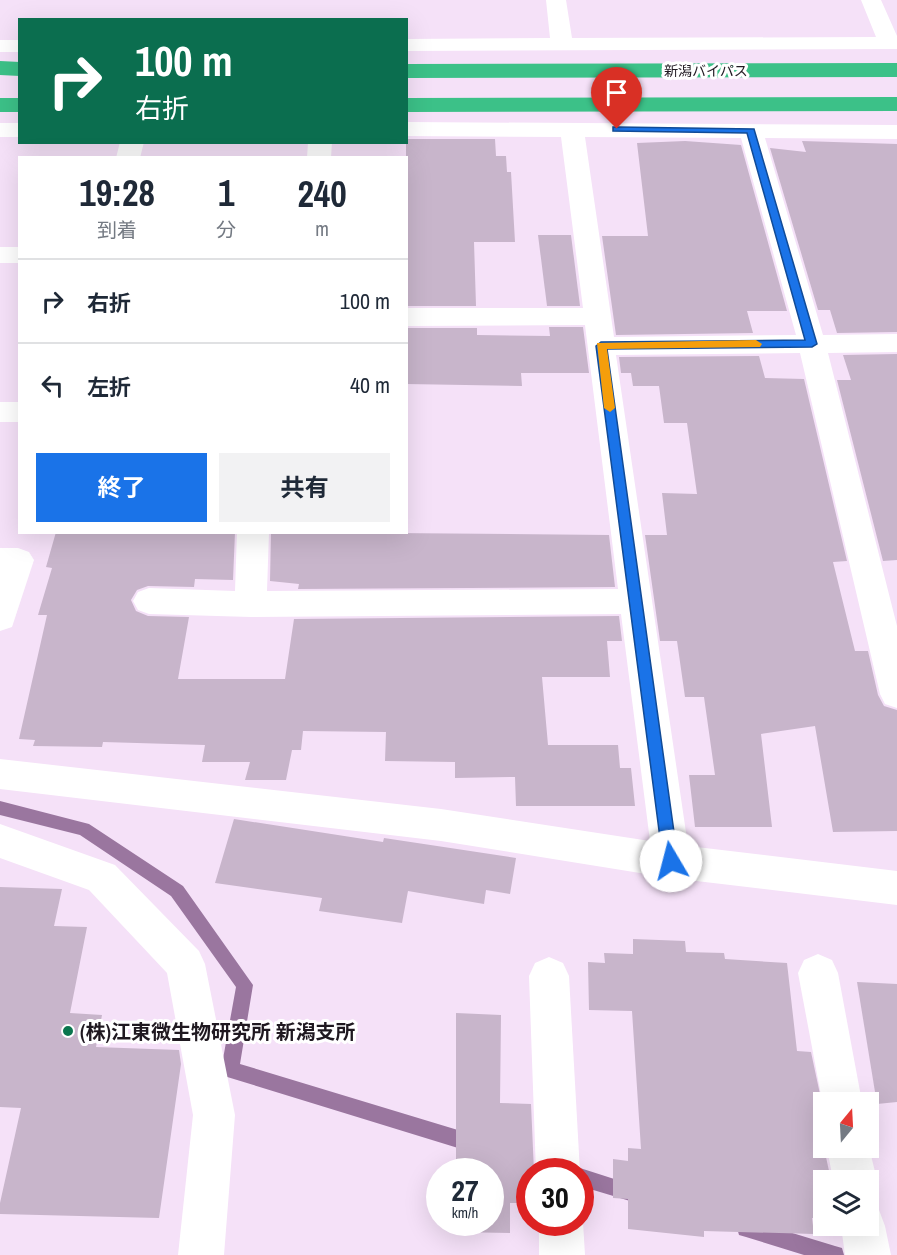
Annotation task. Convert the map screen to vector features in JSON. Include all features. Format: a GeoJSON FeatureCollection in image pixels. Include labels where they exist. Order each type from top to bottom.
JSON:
{"type":"FeatureCollection","features":[{"type":"Feature","properties":{"kind":"highway"},"geometry":{"type":"LineString","coordinates":[[0,70],[18,71]]}},
{"type":"Feature","properties":{"kind":"highway","name":"新潟バイパス"},"geometry":{"type":"LineString","coordinates":[[408,71],[897,70]]}},
{"type":"Feature","properties":{"kind":"highway"},"geometry":{"type":"LineString","coordinates":[[408,105],[897,104]]}},
{"type":"Feature","properties":{"kind":"highway"},"geometry":{"type":"LineString","coordinates":[[0,105],[18,105]]}},
{"type":"Feature","properties":{"kind":"street"},"geometry":{"type":"LineString","coordinates":[[556,0],[562,45]]}},
{"type":"Feature","properties":{"kind":"street"},"geometry":{"type":"LineString","coordinates":[[408,45],[893,42],[871,0]]}},
{"type":"Feature","properties":{"kind":"street"},"geometry":{"type":"LineString","coordinates":[[0,46],[18,46]]}},
{"type":"Feature","properties":{"kind":"street"},"geometry":{"type":"LineString","coordinates":[[408,129],[897,132]]}},
{"type":"Feature","properties":{"kind":"street"},"geometry":{"type":"LineString","coordinates":[[572,129],[671,861]]}},
{"type":"Feature","properties":{"kind":"street"},"geometry":{"type":"LineString","coordinates":[[0,130],[18,130]]}},
{"type":"Feature","properties":{"kind":"street"},"geometry":{"type":"LineString","coordinates":[[751,131],[812,344],[897,694]]}},
{"type":"Feature","properties":{"kind":"street"},"geometry":{"type":"LineString","coordinates":[[0,255],[18,255]]}},
{"type":"Feature","properties":{"kind":"street"},"geometry":{"type":"LineString","coordinates":[[408,317],[597,316]]}},
{"type":"Feature","properties":{"kind":"street"},"geometry":{"type":"LineString","coordinates":[[601,346],[897,343]]}},
{"type":"Feature","properties":{"kind":"street"},"geometry":{"type":"LineString","coordinates":[[0,412],[18,412]]}},
{"type":"Feature","properties":{"kind":"street"},"geometry":{"type":"LineString","coordinates":[[251,604],[253,534]]}},
{"type":"Feature","properties":{"kind":"street"},"geometry":{"type":"LineString","coordinates":[[0,560],[18,560],[0,618]]}},
{"type":"Feature","properties":{"kind":"street"},"geometry":{"type":"LineString","coordinates":[[149,601],[251,604],[636,601]]}},
{"type":"Feature","properties":{"kind":"street"},"geometry":{"type":"LineString","coordinates":[[0,774],[441,825],[671,861],[897,888]]}},
{"type":"Feature","properties":{"kind":"street"},"geometry":{"type":"LineString","coordinates":[[0,841],[102,877],[185,964],[214,1115],[201,1255]]}},
{"type":"Feature","properties":{"kind":"street"},"geometry":{"type":"LineString","coordinates":[[818,973],[839,1092]]}},
{"type":"Feature","properties":{"kind":"street"},"geometry":{"type":"LineString","coordinates":[[549,976],[557,1158]]}},
{"type":"Feature","properties":{"kind":"street"},"geometry":{"type":"LineString","coordinates":[[561,1236],[562,1255]]}},
{"type":"Feature","properties":{"kind":"street"},"geometry":{"type":"LineString","coordinates":[[865,1236],[868,1255]]}},
{"type":"Feature","properties":{"kind":"building"},"geometry":{"type":"Polygon","coordinates":[[[408,139],[495,139],[496,156],[506,156],[507,172],[511,172],[515,242],[474,242],[476,306],[408,306],[408,156],[406,156],[408,139]]]}},
{"type":"Feature","properties":{"kind":"building"},"geometry":{"type":"Polygon","coordinates":[[[685,141],[741,145],[787,311],[747,311],[753,333],[616,335],[602,236],[648,236],[637,143],[685,141]]]}},
{"type":"Feature","properties":{"kind":"building"},"geometry":{"type":"Polygon","coordinates":[[[802,141],[897,144],[897,332],[837,333],[830,310],[818,310],[770,148],[806,152],[802,141]]]}},
{"type":"Feature","properties":{"kind":"building"},"geometry":{"type":"Polygon","coordinates":[[[538,235],[571,235],[580,306],[547,306],[538,235]]]}},
{"type":"Feature","properties":{"kind":"building"},"geometry":{"type":"Polygon","coordinates":[[[549,327],[583,327],[589,373],[521,373],[522,386],[408,384],[408,328],[477,328],[477,335],[550,336],[549,327]]]}},
{"type":"Feature","properties":{"kind":"building"},"geometry":{"type":"Polygon","coordinates":[[[897,354],[897,560],[883,561],[837,380],[851,380],[843,355],[897,354]]]}},
{"type":"Feature","properties":{"kind":"building"},"geometry":{"type":"Polygon","coordinates":[[[759,356],[765,378],[804,379],[847,561],[833,562],[855,651],[868,651],[878,695],[884,706],[897,710],[897,831],[833,832],[815,726],[761,734],[772,827],[695,827],[689,775],[715,775],[704,697],[685,697],[677,641],[660,641],[645,535],[667,535],[662,493],[697,494],[687,423],[664,423],[659,386],[633,386],[631,373],[621,373],[619,357],[759,356]]]}},
{"type":"Feature","properties":{"kind":"building"},"geometry":{"type":"Polygon","coordinates":[[[55,534],[235,534],[233,580],[195,579],[194,587],[148,586],[137,590],[131,600],[136,611],[148,616],[189,617],[178,679],[285,679],[294,619],[619,616],[622,641],[607,641],[610,677],[542,677],[548,745],[618,745],[620,768],[631,768],[635,806],[516,806],[515,777],[455,778],[455,762],[385,761],[386,732],[303,731],[301,750],[292,750],[286,780],[245,780],[250,762],[202,762],[205,745],[103,742],[102,747],[33,746],[35,740],[19,739],[47,615],[38,615],[52,568],[46,567],[55,534]]]}},
{"type":"Feature","properties":{"kind":"building"},"geometry":{"type":"Polygon","coordinates":[[[271,534],[609,535],[615,587],[298,589],[299,584],[270,581],[271,534]]]}},
{"type":"Feature","properties":{"kind":"building"},"geometry":{"type":"Polygon","coordinates":[[[234,819],[383,842],[384,838],[516,858],[510,894],[486,890],[484,904],[408,891],[402,923],[319,911],[322,898],[215,883],[234,819]]]}},
{"type":"Feature","properties":{"kind":"building","name":"(株)江東微生物研究所 新潟支所"},"geometry":{"type":"Polygon","coordinates":[[[0,887],[62,889],[54,926],[87,927],[70,1013],[102,1015],[96,1047],[179,1050],[181,1064],[159,1218],[0,1214],[0,1203],[21,1108],[0,1107],[0,887]]]}},
{"type":"Feature","properties":{"kind":"building"},"geometry":{"type":"Polygon","coordinates":[[[633,939],[685,941],[686,952],[724,953],[725,959],[787,963],[797,1051],[811,1052],[820,1092],[813,1092],[813,1158],[826,1158],[829,1170],[813,1170],[813,1234],[704,1231],[704,1237],[628,1229],[628,1199],[613,1198],[613,1159],[628,1161],[628,1148],[641,1149],[632,1011],[589,1010],[588,962],[605,963],[604,953],[633,954],[633,939]]]}},
{"type":"Feature","properties":{"kind":"building"},"geometry":{"type":"Polygon","coordinates":[[[857,982],[897,984],[897,1102],[879,1104],[879,1092],[875,1092],[857,982]]]}},
{"type":"Feature","properties":{"kind":"building"},"geometry":{"type":"Polygon","coordinates":[[[456,1013],[501,1015],[500,1103],[531,1104],[533,1158],[516,1158],[516,1203],[510,1203],[510,1233],[504,1233],[504,1158],[456,1158],[456,1013]]]}},
{"type":"Feature","properties":{"kind":"waterway"},"geometry":{"type":"LineString","coordinates":[[0,808],[84,829],[177,891],[245,985],[230,1070],[471,1143]]}},
{"type":"Feature","properties":{"kind":"waterway"},"geometry":{"type":"LineString","coordinates":[[594,1181],[630,1192]]}},
{"type":"Feature","properties":{"kind":"waterway"},"geometry":{"type":"LineString","coordinates":[[746,1228],[835,1255]]}},
{"type":"Feature","properties":{"kind":"slow traffic"},"geometry":{"type":"LineString","coordinates":[[610,408],[601,346],[756,344]]}},
{"type":"Feature","properties":{"kind":"place","name":"(株)江東微生物研究所 新潟支所"},"geometry":{"type":"Point","coordinates":[68,1031]}},
{"type":"Feature","properties":{"kind":"route"},"geometry":{"type":"LineString","coordinates":[[617,129],[751,131],[812,344],[601,346],[671,861]]}}]}
